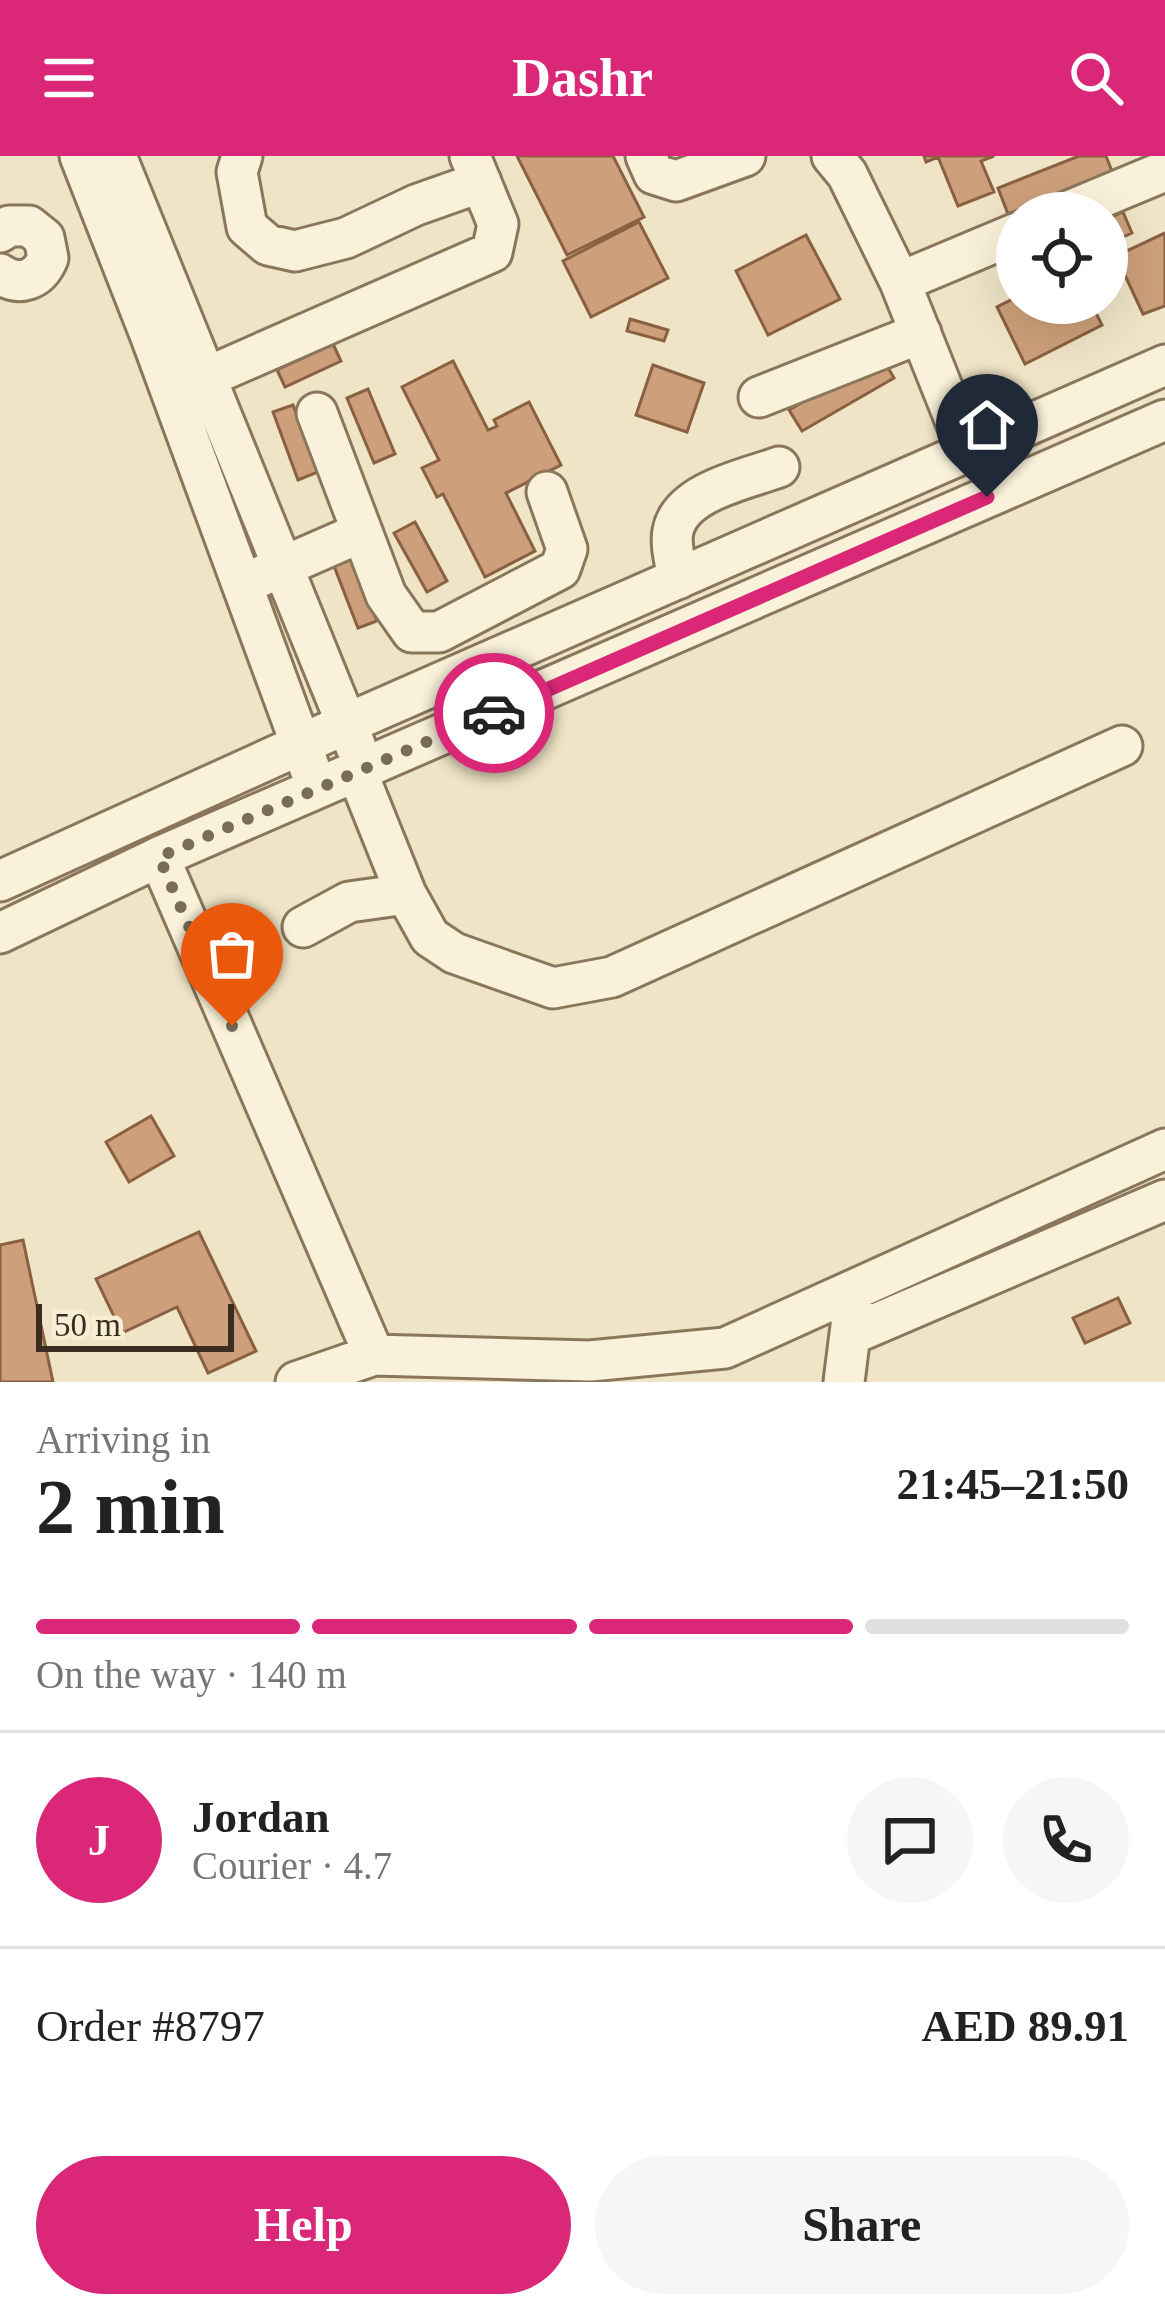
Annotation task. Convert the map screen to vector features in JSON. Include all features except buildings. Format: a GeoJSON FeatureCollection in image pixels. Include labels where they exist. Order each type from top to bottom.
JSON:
{"type":"FeatureCollection","features":[{"type":"Feature","properties":{"kind":"street"},"geometry":{"type":"LineString","coordinates":[[80,156],[125,223],[189,386],[281,569],[346,724],[406,894],[430,937],[454,953],[553,988],[611,977],[1121,746]]}},
{"type":"Feature","properties":{"kind":"street"},"geometry":{"type":"LineString","coordinates":[[116,156],[125,223]]}},
{"type":"Feature","properties":{"kind":"street"},"geometry":{"type":"LineString","coordinates":[[189,386],[492,252],[498,224],[475,169],[416,205],[346,238],[295,251],[268,245],[247,227],[237,172],[242,156]]}},
{"type":"Feature","properties":{"kind":"street"},"geometry":{"type":"LineString","coordinates":[[646,156],[654,174],[676,181],[745,156]]}},
{"type":"Feature","properties":{"kind":"street"},"geometry":{"type":"LineString","coordinates":[[832,156],[847,174],[901,282],[968,452]]}},
{"type":"Feature","properties":{"kind":"street"},"geometry":{"type":"LineString","coordinates":[[1104,192],[1148,169]]}},
{"type":"Feature","properties":{"kind":"street"},"geometry":{"type":"LineString","coordinates":[[0,274],[20,281],[38,275],[28,243],[125,223]]}},
{"type":"Feature","properties":{"kind":"street"},"geometry":{"type":"LineString","coordinates":[[901,282],[996,242]]}},
{"type":"Feature","properties":{"kind":"street"},"geometry":{"type":"LineString","coordinates":[[759,397],[921,333]]}},
{"type":"Feature","properties":{"kind":"street"},"geometry":{"type":"LineString","coordinates":[[0,881],[1165,365]]}},
{"type":"Feature","properties":{"kind":"street"},"geometry":{"type":"LineString","coordinates":[[189,386],[242,584],[319,790]]}},
{"type":"Feature","properties":{"kind":"street"},"geometry":{"type":"LineString","coordinates":[[316,413],[386,595],[412,632],[440,632],[560,569],[567,549],[548,492]]}},
{"type":"Feature","properties":{"kind":"street"},"geometry":{"type":"LineString","coordinates":[[0,933],[159,857],[1165,420]]}},
{"type":"Feature","properties":{"kind":"street"},"geometry":{"type":"LineString","coordinates":[[678,579],[672,533],[692,502],[779,467]]}},
{"type":"Feature","properties":{"kind":"street"},"geometry":{"type":"LineString","coordinates":[[242,584],[362,532]]}},
{"type":"Feature","properties":{"kind":"street"},"geometry":{"type":"LineString","coordinates":[[159,857],[374,1355]]}},
{"type":"Feature","properties":{"kind":"street"},"geometry":{"type":"LineString","coordinates":[[303,927],[349,902],[406,894]]}},
{"type":"Feature","properties":{"kind":"street"},"geometry":{"type":"LineString","coordinates":[[296,1382],[374,1355],[590,1360],[725,1348],[1165,1149]]}},
{"type":"Feature","properties":{"kind":"street"},"geometry":{"type":"LineString","coordinates":[[850,1335],[1165,1200]]}},
{"type":"Feature","properties":{"kind":"street"},"geometry":{"type":"LineString","coordinates":[[844,1382],[856,1287]]}},
{"type":"Feature","properties":{"kind":"way so far"},"geometry":{"type":"LineString","coordinates":[[232,1026],[159,857],[494,713]]}},
{"type":"Feature","properties":{"kind":"route"},"geometry":{"type":"LineString","coordinates":[[494,713],[987,497]]}}]}
